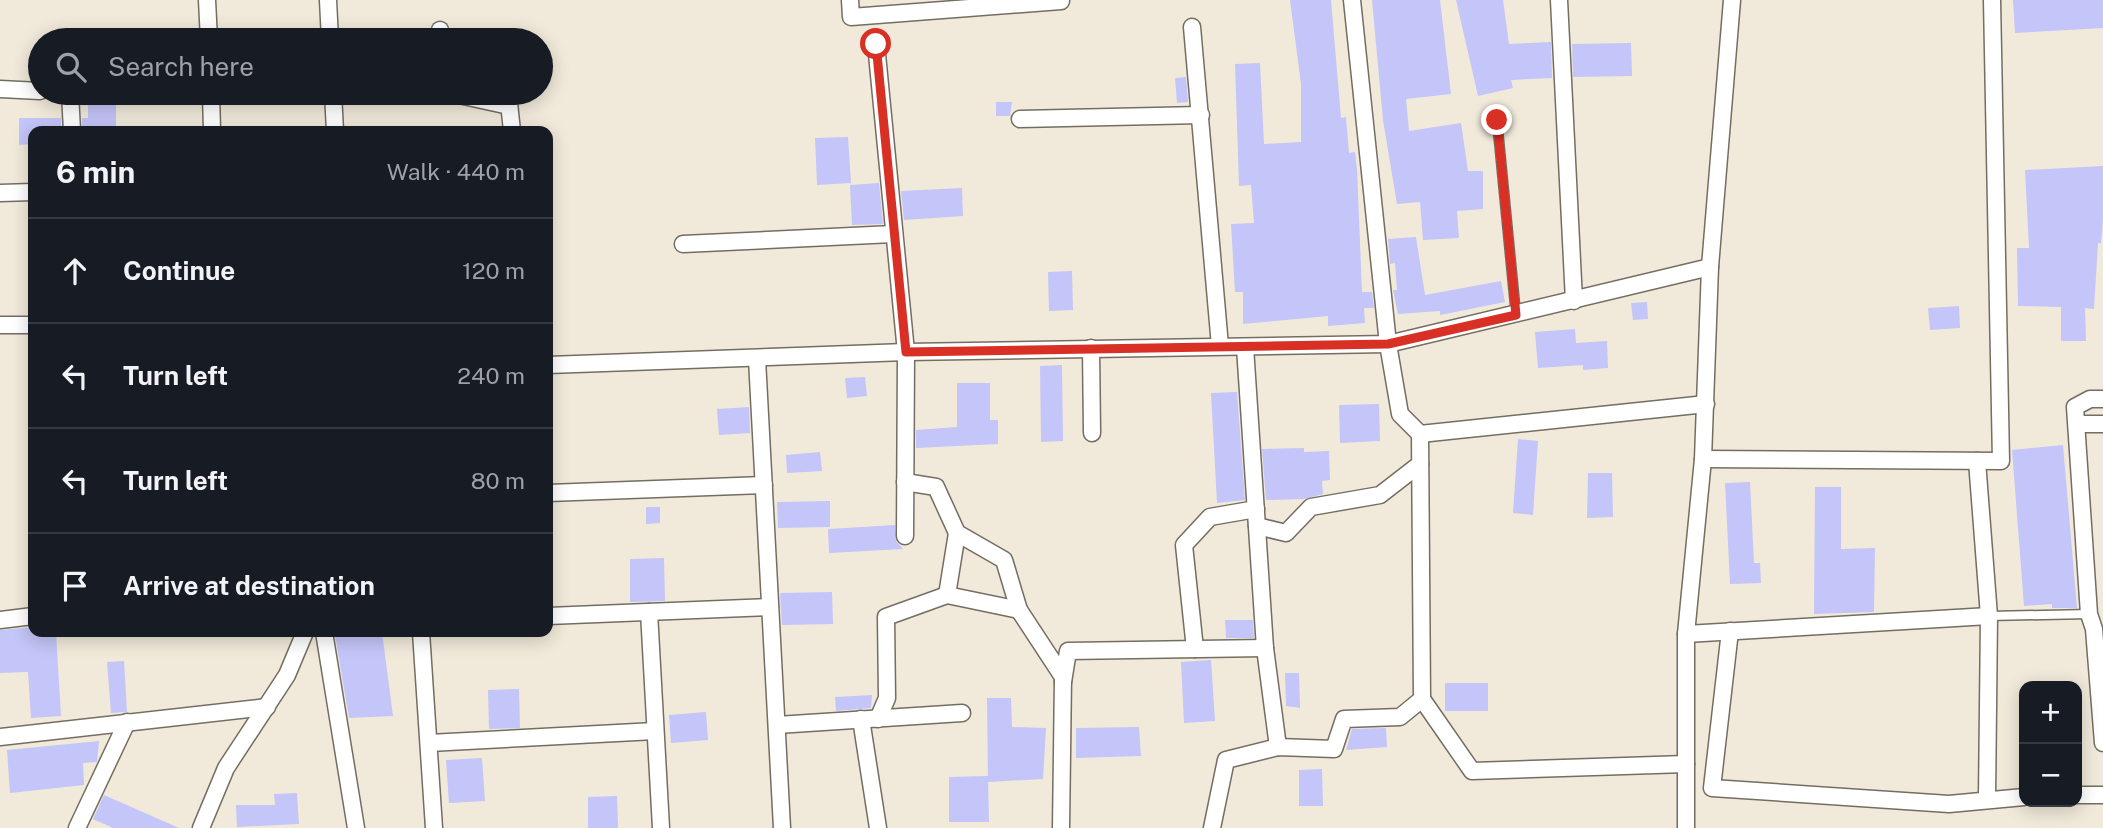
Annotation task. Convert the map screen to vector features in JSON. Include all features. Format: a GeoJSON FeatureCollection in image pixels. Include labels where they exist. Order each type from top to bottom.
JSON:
{"type":"FeatureCollection","features":[{"type":"Feature","properties":{"kind":"street"},"geometry":{"type":"LineString","coordinates":[[207,0],[208,28]]}},
{"type":"Feature","properties":{"kind":"street"},"geometry":{"type":"LineString","coordinates":[[328,0],[329,28]]}},
{"type":"Feature","properties":{"kind":"street"},"geometry":{"type":"LineString","coordinates":[[850,0],[851,17],[1061,1]]}},
{"type":"Feature","properties":{"kind":"street"},"geometry":{"type":"LineString","coordinates":[[1352,0],[1388,344],[1400,414],[1420,433],[1422,699],[1472,771],[1686,764]]}},
{"type":"Feature","properties":{"kind":"street"},"geometry":{"type":"LineString","coordinates":[[1559,0],[1574,301]]}},
{"type":"Feature","properties":{"kind":"street"},"geometry":{"type":"LineString","coordinates":[[1686,828],[1686,634],[1703,459],[1710,267],[1732,0]]}},
{"type":"Feature","properties":{"kind":"street"},"geometry":{"type":"LineString","coordinates":[[1703,459],[2001,461],[1992,0]]}},
{"type":"Feature","properties":{"kind":"street"},"geometry":{"type":"LineString","coordinates":[[1192,27],[1220,346]]}},
{"type":"Feature","properties":{"kind":"street"},"geometry":{"type":"LineString","coordinates":[[876,44],[906,352],[905,536]]}},
{"type":"Feature","properties":{"kind":"street"},"geometry":{"type":"LineString","coordinates":[[0,89],[28,90]]}},
{"type":"Feature","properties":{"kind":"street"},"geometry":{"type":"LineString","coordinates":[[71,105],[72,126]]}},
{"type":"Feature","properties":{"kind":"street"},"geometry":{"type":"LineString","coordinates":[[211,105],[212,126]]}},
{"type":"Feature","properties":{"kind":"street"},"geometry":{"type":"LineString","coordinates":[[334,105],[335,126]]}},
{"type":"Feature","properties":{"kind":"street"},"geometry":{"type":"LineString","coordinates":[[511,105],[512,126]]}},
{"type":"Feature","properties":{"kind":"street"},"geometry":{"type":"LineString","coordinates":[[1020,119],[1201,115]]}},
{"type":"Feature","properties":{"kind":"street"},"geometry":{"type":"LineString","coordinates":[[0,193],[28,192]]}},
{"type":"Feature","properties":{"kind":"street"},"geometry":{"type":"LineString","coordinates":[[683,244],[893,234]]}},
{"type":"Feature","properties":{"kind":"street"},"geometry":{"type":"LineString","coordinates":[[553,365],[906,352],[1388,344],[1710,267]]}},
{"type":"Feature","properties":{"kind":"street"},"geometry":{"type":"LineString","coordinates":[[0,325],[28,325]]}},
{"type":"Feature","properties":{"kind":"street"},"geometry":{"type":"LineString","coordinates":[[1245,347],[1265,648],[1278,747]]}},
{"type":"Feature","properties":{"kind":"street"},"geometry":{"type":"LineString","coordinates":[[1091,348],[1092,433]]}},
{"type":"Feature","properties":{"kind":"street"},"geometry":{"type":"LineString","coordinates":[[757,359],[782,828]]}},
{"type":"Feature","properties":{"kind":"street"},"geometry":{"type":"LineString","coordinates":[[2103,399],[2090,399],[2075,407],[2089,614],[2094,629],[2103,743]]}},
{"type":"Feature","properties":{"kind":"street"},"geometry":{"type":"LineString","coordinates":[[1420,433],[1706,404]]}},
{"type":"Feature","properties":{"kind":"street"},"geometry":{"type":"LineString","coordinates":[[2077,424],[2103,424]]}},
{"type":"Feature","properties":{"kind":"street"},"geometry":{"type":"LineString","coordinates":[[1978,461],[1989,616],[1987,798]]}},
{"type":"Feature","properties":{"kind":"street"},"geometry":{"type":"LineString","coordinates":[[1257,526],[1286,533],[1311,507],[1380,495],[1420,464]]}},
{"type":"Feature","properties":{"kind":"street"},"geometry":{"type":"LineString","coordinates":[[905,482],[936,487],[957,533],[947,595]]}},
{"type":"Feature","properties":{"kind":"street"},"geometry":{"type":"LineString","coordinates":[[553,493],[764,485]]}},
{"type":"Feature","properties":{"kind":"street"},"geometry":{"type":"LineString","coordinates":[[1195,649],[1184,545],[1210,517],[1256,509]]}},
{"type":"Feature","properties":{"kind":"street"},"geometry":{"type":"LineString","coordinates":[[957,533],[1004,560],[1019,610],[1063,682]]}},
{"type":"Feature","properties":{"kind":"street"},"geometry":{"type":"LineString","coordinates":[[878,719],[887,698],[886,617],[947,595],[1019,610]]}},
{"type":"Feature","properties":{"kind":"street"},"geometry":{"type":"LineString","coordinates":[[553,616],[770,607]]}},
{"type":"Feature","properties":{"kind":"street"},"geometry":{"type":"LineString","coordinates":[[649,612],[660,828]]}},
{"type":"Feature","properties":{"kind":"street"},"geometry":{"type":"LineString","coordinates":[[1686,634],[1989,616]]}},
{"type":"Feature","properties":{"kind":"street"},"geometry":{"type":"LineString","coordinates":[[0,620],[28,617]]}},
{"type":"Feature","properties":{"kind":"street"},"geometry":{"type":"LineString","coordinates":[[1730,631],[1712,788],[1949,804],[1987,798],[2019,797]]}},
{"type":"Feature","properties":{"kind":"street"},"geometry":{"type":"LineString","coordinates":[[201,828],[226,768],[287,676],[303,637]]}},
{"type":"Feature","properties":{"kind":"street"},"geometry":{"type":"LineString","coordinates":[[325,637],[356,828]]}},
{"type":"Feature","properties":{"kind":"street"},"geometry":{"type":"LineString","coordinates":[[421,637],[434,828]]}},
{"type":"Feature","properties":{"kind":"street"},"geometry":{"type":"LineString","coordinates":[[1061,828],[1063,682],[1068,651],[1265,648]]}},
{"type":"Feature","properties":{"kind":"street"},"geometry":{"type":"LineString","coordinates":[[1212,828],[1226,760],[1278,747],[1334,749],[1344,719],[1400,717],[1422,699]]}},
{"type":"Feature","properties":{"kind":"street"},"geometry":{"type":"LineString","coordinates":[[0,737],[267,706]]}},
{"type":"Feature","properties":{"kind":"street"},"geometry":{"type":"LineString","coordinates":[[776,725],[962,713]]}},
{"type":"Feature","properties":{"kind":"street"},"geometry":{"type":"LineString","coordinates":[[861,719],[878,828]]}},
{"type":"Feature","properties":{"kind":"street"},"geometry":{"type":"LineString","coordinates":[[77,828],[127,722]]}},
{"type":"Feature","properties":{"kind":"street"},"geometry":{"type":"LineString","coordinates":[[429,743],[655,731]]}},
{"type":"Feature","properties":{"kind":"street"},"geometry":{"type":"LineString","coordinates":[[2082,796],[2103,795]]}},
{"type":"Feature","properties":{"kind":"lane"},"geometry":{"type":"LineString","coordinates":[[1497,120],[1516,315]]}},
{"type":"Feature","properties":{"kind":"lane"},"geometry":{"type":"LineString","coordinates":[[1989,616],[2089,614]]}},
{"type":"Feature","properties":{"kind":"building"},"geometry":{"type":"Polygon","coordinates":[[[1290,0],[1331,0],[1341,118],[1346,117],[1349,153],[1355,152],[1357,169],[1362,292],[1372,292],[1374,308],[1364,308],[1365,323],[1328,326],[1328,316],[1243,324],[1243,292],[1235,292],[1231,224],[1254,223],[1251,185],[1239,186],[1235,64],[1260,63],[1264,144],[1301,142],[1301,84],[1290,0]]]}},
{"type":"Feature","properties":{"kind":"building"},"geometry":{"type":"Polygon","coordinates":[[[1372,0],[1440,0],[1451,94],[1406,99],[1409,131],[1461,123],[1468,171],[1483,171],[1483,209],[1457,211],[1459,238],[1423,240],[1420,202],[1397,204],[1383,120],[1372,0]]]}},
{"type":"Feature","properties":{"kind":"building"},"geometry":{"type":"Polygon","coordinates":[[[1456,0],[1503,0],[1509,44],[1551,42],[1552,78],[1511,80],[1513,88],[1478,96],[1456,0]]]}},
{"type":"Feature","properties":{"kind":"building"},"geometry":{"type":"Polygon","coordinates":[[[2013,0],[2103,0],[2103,28],[2015,33],[2013,0]]]}},
{"type":"Feature","properties":{"kind":"building"},"geometry":{"type":"Polygon","coordinates":[[[1631,43],[1632,76],[1573,77],[1572,44],[1631,43]]]}},
{"type":"Feature","properties":{"kind":"building"},"geometry":{"type":"Polygon","coordinates":[[[1186,77],[1188,102],[1177,103],[1175,78],[1186,77]]]}},
{"type":"Feature","properties":{"kind":"building"},"geometry":{"type":"Polygon","coordinates":[[[996,102],[1012,102],[1010,116],[996,116],[996,102]]]}},
{"type":"Feature","properties":{"kind":"building"},"geometry":{"type":"Polygon","coordinates":[[[88,105],[116,105],[116,126],[82,126],[82,118],[88,118],[88,105]]]}},
{"type":"Feature","properties":{"kind":"building"},"geometry":{"type":"Polygon","coordinates":[[[19,118],[61,118],[61,126],[28,126],[28,144],[19,145],[19,118]]]}},
{"type":"Feature","properties":{"kind":"building"},"geometry":{"type":"Polygon","coordinates":[[[848,137],[851,183],[817,185],[815,138],[848,137]]]}},
{"type":"Feature","properties":{"kind":"building"},"geometry":{"type":"Polygon","coordinates":[[[2103,166],[2103,220],[2101,243],[2098,243],[2094,309],[2085,308],[2086,341],[2061,341],[2061,307],[2018,306],[2017,248],[2029,248],[2025,170],[2103,166]]]}},
{"type":"Feature","properties":{"kind":"building"},"geometry":{"type":"Polygon","coordinates":[[[879,183],[883,224],[852,225],[850,185],[879,183]]]}},
{"type":"Feature","properties":{"kind":"building"},"geometry":{"type":"Polygon","coordinates":[[[962,188],[963,216],[904,220],[901,191],[962,188]]]}},
{"type":"Feature","properties":{"kind":"building"},"geometry":{"type":"Polygon","coordinates":[[[1416,237],[1425,295],[1501,281],[1505,302],[1440,315],[1440,311],[1398,314],[1393,290],[1397,290],[1395,263],[1390,264],[1388,239],[1416,237]]]}},
{"type":"Feature","properties":{"kind":"building"},"geometry":{"type":"Polygon","coordinates":[[[1072,271],[1073,310],[1049,311],[1048,272],[1072,271]]]}},
{"type":"Feature","properties":{"kind":"building"},"geometry":{"type":"Polygon","coordinates":[[[1647,302],[1648,319],[1633,320],[1631,303],[1647,302]]]}},
{"type":"Feature","properties":{"kind":"building"},"geometry":{"type":"Polygon","coordinates":[[[1959,306],[1960,328],[1930,330],[1928,308],[1959,306]]]}},
{"type":"Feature","properties":{"kind":"building"},"geometry":{"type":"Polygon","coordinates":[[[1575,329],[1576,343],[1607,341],[1608,368],[1583,370],[1583,365],[1538,368],[1535,332],[1575,329]]]}},
{"type":"Feature","properties":{"kind":"building"},"geometry":{"type":"Polygon","coordinates":[[[1062,365],[1063,441],[1041,442],[1040,366],[1062,365]]]}},
{"type":"Feature","properties":{"kind":"building"},"geometry":{"type":"Polygon","coordinates":[[[865,377],[867,396],[847,398],[845,378],[865,377]]]}},
{"type":"Feature","properties":{"kind":"building"},"geometry":{"type":"Polygon","coordinates":[[[957,383],[990,383],[990,420],[998,420],[998,444],[916,448],[916,430],[957,427],[957,383]]]}},
{"type":"Feature","properties":{"kind":"building"},"geometry":{"type":"Polygon","coordinates":[[[1237,392],[1245,500],[1217,503],[1211,393],[1237,392]]]}},
{"type":"Feature","properties":{"kind":"building"},"geometry":{"type":"Polygon","coordinates":[[[1379,404],[1380,441],[1340,443],[1339,405],[1379,404]]]}},
{"type":"Feature","properties":{"kind":"building"},"geometry":{"type":"Polygon","coordinates":[[[749,407],[750,433],[719,435],[717,409],[749,407]]]}},
{"type":"Feature","properties":{"kind":"building"},"geometry":{"type":"Polygon","coordinates":[[[1518,439],[1538,441],[1533,515],[1513,513],[1518,439]]]}},
{"type":"Feature","properties":{"kind":"building"},"geometry":{"type":"Polygon","coordinates":[[[2063,445],[2077,608],[2052,608],[2052,604],[2024,606],[2012,450],[2063,445]]]}},
{"type":"Feature","properties":{"kind":"building"},"geometry":{"type":"Polygon","coordinates":[[[1304,448],[1304,452],[1329,451],[1330,480],[1322,481],[1323,494],[1304,499],[1266,500],[1262,449],[1304,448]]]}},
{"type":"Feature","properties":{"kind":"building"},"geometry":{"type":"Polygon","coordinates":[[[820,452],[822,471],[787,473],[786,455],[820,452]]]}},
{"type":"Feature","properties":{"kind":"building"},"geometry":{"type":"Polygon","coordinates":[[[1588,473],[1612,473],[1613,517],[1587,518],[1588,473]]]}},
{"type":"Feature","properties":{"kind":"building"},"geometry":{"type":"Polygon","coordinates":[[[1750,482],[1754,563],[1760,563],[1761,583],[1730,584],[1725,483],[1750,482]]]}},
{"type":"Feature","properties":{"kind":"building"},"geometry":{"type":"Polygon","coordinates":[[[1815,487],[1841,487],[1841,549],[1875,548],[1874,612],[1814,614],[1815,487]]]}},
{"type":"Feature","properties":{"kind":"building"},"geometry":{"type":"Polygon","coordinates":[[[830,501],[830,527],[778,528],[777,502],[830,501]]]}},
{"type":"Feature","properties":{"kind":"building"},"geometry":{"type":"Polygon","coordinates":[[[646,507],[660,507],[660,523],[646,524],[646,507]]]}},
{"type":"Feature","properties":{"kind":"building"},"geometry":{"type":"Polygon","coordinates":[[[895,525],[896,541],[903,549],[829,553],[828,529],[895,525]]]}},
{"type":"Feature","properties":{"kind":"building"},"geometry":{"type":"Polygon","coordinates":[[[664,558],[665,601],[630,602],[630,559],[664,558]]]}},
{"type":"Feature","properties":{"kind":"building"},"geometry":{"type":"Polygon","coordinates":[[[832,592],[833,624],[782,625],[780,593],[832,592]]]}},
{"type":"Feature","properties":{"kind":"building"},"geometry":{"type":"Polygon","coordinates":[[[1225,620],[1253,620],[1254,638],[1226,638],[1225,620]]]}},
{"type":"Feature","properties":{"kind":"building"},"geometry":{"type":"Polygon","coordinates":[[[28,627],[28,637],[56,637],[61,716],[31,718],[28,672],[0,673],[0,630],[28,627]]]}},
{"type":"Feature","properties":{"kind":"building"},"geometry":{"type":"Polygon","coordinates":[[[335,637],[383,637],[393,716],[349,718],[335,637]]]}},
{"type":"Feature","properties":{"kind":"building"},"geometry":{"type":"Polygon","coordinates":[[[1211,660],[1215,721],[1184,723],[1181,662],[1211,660]]]}},
{"type":"Feature","properties":{"kind":"building"},"geometry":{"type":"Polygon","coordinates":[[[124,661],[127,712],[111,713],[107,662],[124,661]]]}},
{"type":"Feature","properties":{"kind":"building"},"geometry":{"type":"Polygon","coordinates":[[[1285,673],[1299,673],[1300,708],[1286,706],[1285,673]]]}},
{"type":"Feature","properties":{"kind":"building"},"geometry":{"type":"Polygon","coordinates":[[[1445,683],[1488,683],[1488,711],[1445,711],[1445,683]]]}},
{"type":"Feature","properties":{"kind":"building"},"geometry":{"type":"Polygon","coordinates":[[[519,689],[520,728],[489,729],[488,690],[519,689]]]}},
{"type":"Feature","properties":{"kind":"building"},"geometry":{"type":"Polygon","coordinates":[[[872,695],[871,708],[836,711],[835,697],[872,695]]]}},
{"type":"Feature","properties":{"kind":"building"},"geometry":{"type":"Polygon","coordinates":[[[987,698],[1011,698],[1012,727],[1046,728],[1043,779],[988,782],[987,698]]]}},
{"type":"Feature","properties":{"kind":"building"},"geometry":{"type":"Polygon","coordinates":[[[706,712],[708,740],[671,743],[669,715],[706,712]]]}},
{"type":"Feature","properties":{"kind":"building"},"geometry":{"type":"Polygon","coordinates":[[[1139,727],[1141,756],[1076,758],[1076,728],[1139,727]]]}},
{"type":"Feature","properties":{"kind":"building"},"geometry":{"type":"Polygon","coordinates":[[[1386,728],[1387,747],[1346,750],[1352,729],[1386,728]]]}},
{"type":"Feature","properties":{"kind":"building"},"geometry":{"type":"Polygon","coordinates":[[[99,741],[97,762],[83,763],[84,785],[10,793],[7,750],[99,741]]]}},
{"type":"Feature","properties":{"kind":"building"},"geometry":{"type":"Polygon","coordinates":[[[482,758],[485,801],[449,803],[446,760],[482,758]]]}},
{"type":"Feature","properties":{"kind":"building"},"geometry":{"type":"Polygon","coordinates":[[[1322,769],[1323,806],[1299,806],[1299,770],[1322,769]]]}},
{"type":"Feature","properties":{"kind":"building"},"geometry":{"type":"Polygon","coordinates":[[[988,776],[989,822],[949,822],[949,777],[988,776]]]}},
{"type":"Feature","properties":{"kind":"building"},"geometry":{"type":"Polygon","coordinates":[[[297,793],[299,824],[237,827],[236,805],[275,805],[274,794],[297,793]]]}},
{"type":"Feature","properties":{"kind":"building"},"geometry":{"type":"Polygon","coordinates":[[[104,795],[179,828],[113,828],[93,819],[104,795]]]}},
{"type":"Feature","properties":{"kind":"building"},"geometry":{"type":"Polygon","coordinates":[[[617,796],[618,828],[588,828],[588,797],[617,796]]]}},
{"type":"Feature","properties":{"kind":"route"},"geometry":{"type":"LineString","coordinates":[[876,44],[891,222],[906,352],[1388,344],[1516,315],[1497,120]]}}]}
